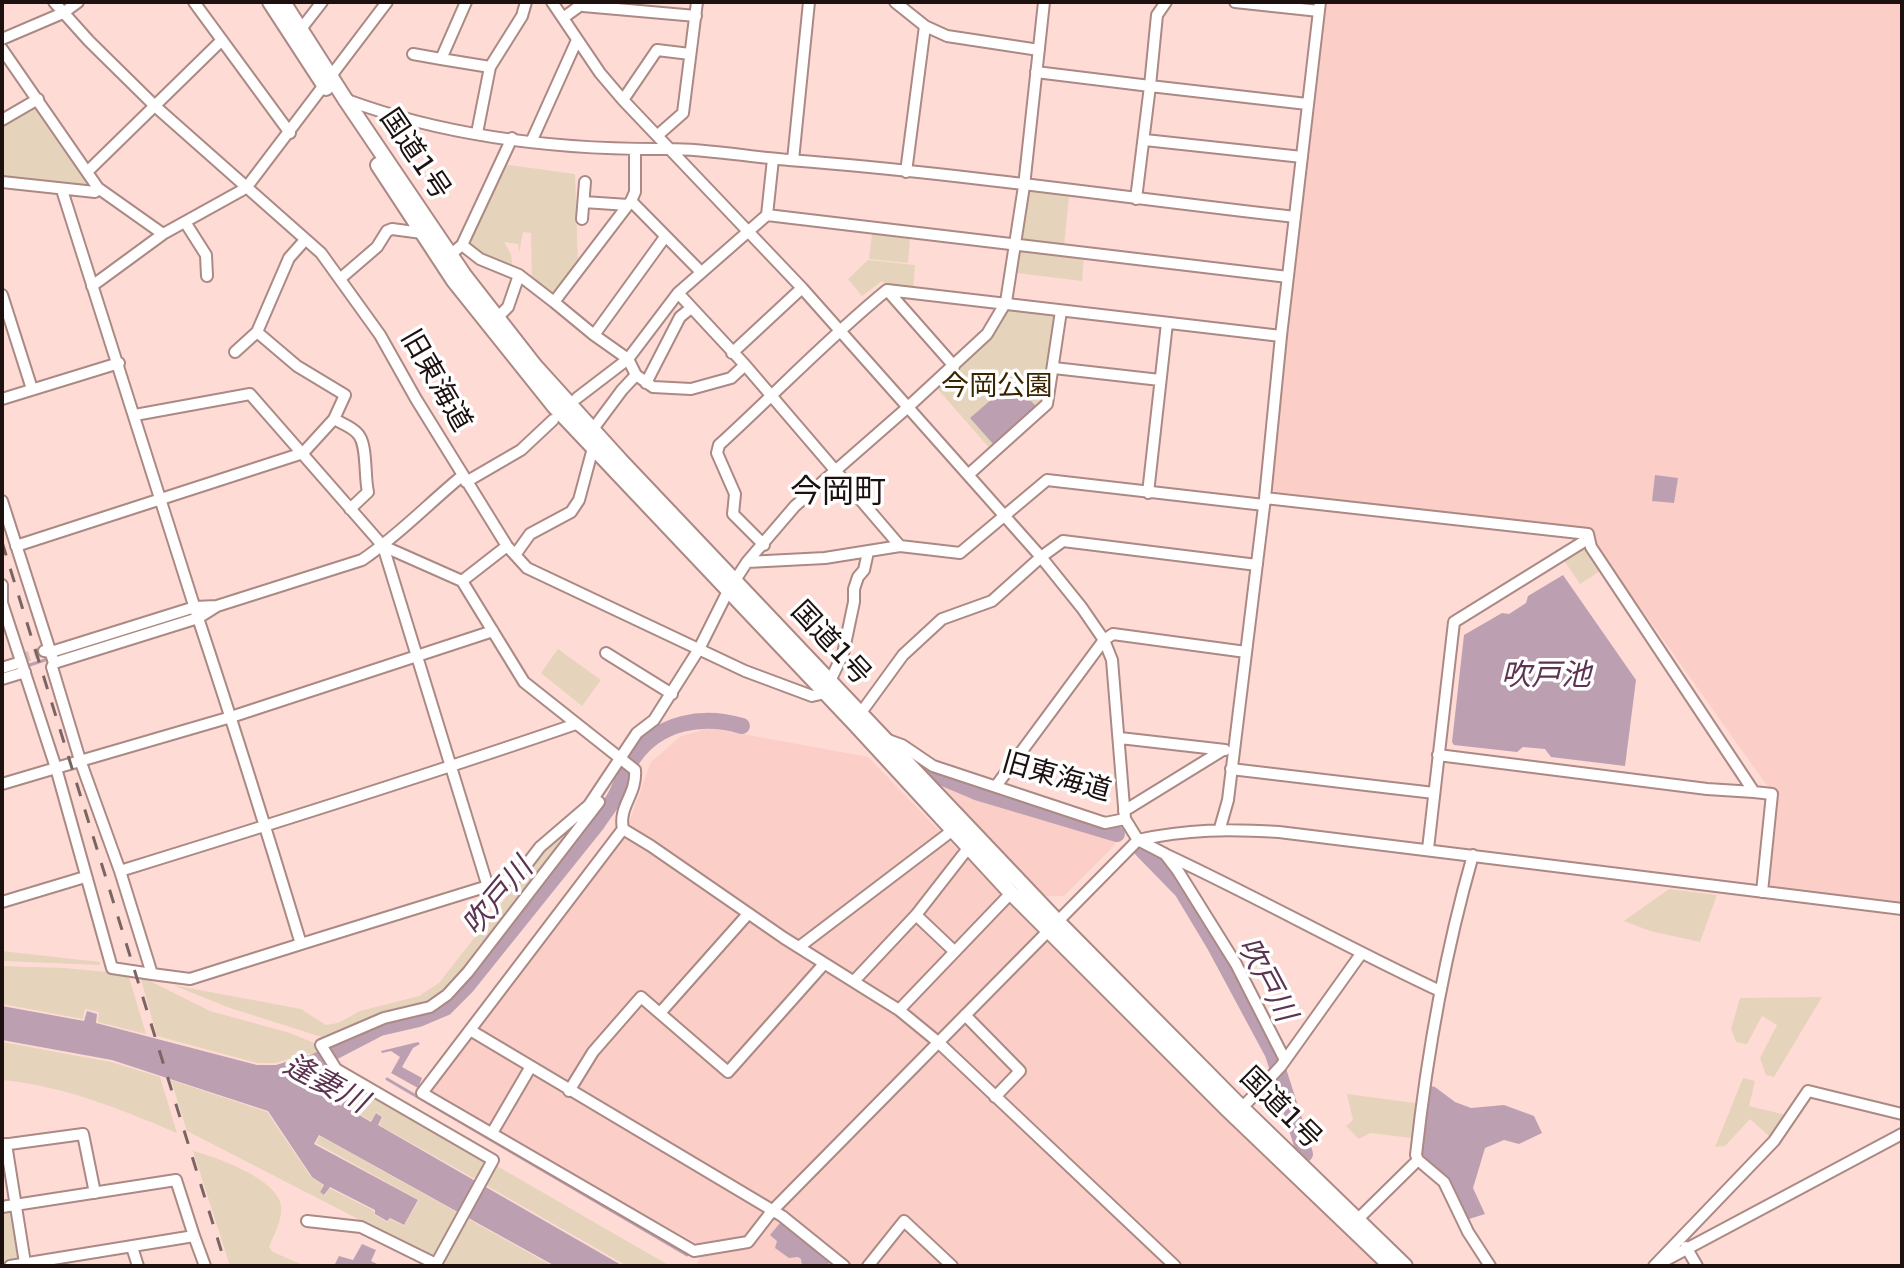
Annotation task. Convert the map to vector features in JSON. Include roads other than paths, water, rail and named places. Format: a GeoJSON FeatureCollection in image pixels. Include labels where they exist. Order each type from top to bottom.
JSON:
{"type":"FeatureCollection","features":[{"type":"Feature","properties":{"kind":"highway","name":"国道1号"},"geometry":{"type":"LineString","coordinates":[[270,2],[456,250],[497,318],[535,366],[731,586]]}},
{"type":"Feature","properties":{"kind":"highway","name":"国道1号"},"geometry":{"type":"LineString","coordinates":[[283,2],[328,81],[454,281],[554,406],[827,688],[1011,893],[1053,925],[1405,1266]]}},
{"type":"Feature","properties":{"kind":"highway","name":"国道1号"},"geometry":{"type":"LineString","coordinates":[[827,688],[860,714],[1226,1108],[1391,1266]]}},
{"type":"Feature","properties":{"kind":"street","name":"旧東海道"},"geometry":{"type":"LineString","coordinates":[[54,2],[156,107],[321,253],[380,335],[507,546],[527,568],[745,671],[812,696],[827,688]]}},
{"type":"Feature","properties":{"kind":"street"},"geometry":{"type":"LineString","coordinates":[[2,39],[63,13],[78,2]]}},
{"type":"Feature","properties":{"kind":"street"},"geometry":{"type":"LineString","coordinates":[[194,2],[290,133]]}},
{"type":"Feature","properties":{"kind":"street"},"geometry":{"type":"LineString","coordinates":[[301,29],[322,2]]}},
{"type":"Feature","properties":{"kind":"street"},"geometry":{"type":"LineString","coordinates":[[92,286],[163,234],[246,188],[387,2]]}},
{"type":"Feature","properties":{"kind":"street"},"geometry":{"type":"LineString","coordinates":[[441,59],[466,2]]}},
{"type":"Feature","properties":{"kind":"street"},"geometry":{"type":"LineString","coordinates":[[477,133],[490,67],[522,16],[526,2]]}},
{"type":"Feature","properties":{"kind":"street"},"geometry":{"type":"LineString","coordinates":[[552,2],[623,100],[802,288],[1071,592],[1104,640],[1114,671],[1125,815],[1228,750]]}},
{"type":"Feature","properties":{"kind":"street"},"geometry":{"type":"LineString","coordinates":[[658,135],[683,113],[697,2]]}},
{"type":"Feature","properties":{"kind":"street"},"geometry":{"type":"LineString","coordinates":[[793,160],[809,2]]}},
{"type":"Feature","properties":{"kind":"street"},"geometry":{"type":"LineString","coordinates":[[2,585],[2,603],[56,768],[112,968],[190,979],[517,877],[540,847],[589,805],[637,733],[654,720],[699,649],[731,586],[747,562],[795,506],[987,334],[1006,302],[1016,245],[1044,2]]}},
{"type":"Feature","properties":{"kind":"street"},"geometry":{"type":"LineString","coordinates":[[1136,199],[1157,15],[1166,2]]}},
{"type":"Feature","properties":{"kind":"street"},"geometry":{"type":"LineString","coordinates":[[1220,828],[1228,800],[1231,769],[1228,750],[1246,652],[1265,502],[1320,6],[1235,2]]}},
{"type":"Feature","properties":{"kind":"street"},"geometry":{"type":"LineString","coordinates":[[897,3],[925,26],[947,36],[1039,50]]}},
{"type":"Feature","properties":{"kind":"street"},"geometry":{"type":"LineString","coordinates":[[563,18],[584,4],[696,16]]}},
{"type":"Feature","properties":{"kind":"street"},"geometry":{"type":"LineString","coordinates":[[906,172],[925,26]]}},
{"type":"Feature","properties":{"kind":"street"},"geometry":{"type":"LineString","coordinates":[[87,172],[222,40]]}},
{"type":"Feature","properties":{"kind":"street"},"geometry":{"type":"LineString","coordinates":[[532,140],[577,40]]}},
{"type":"Feature","properties":{"kind":"street"},"geometry":{"type":"LineString","coordinates":[[2,49],[98,188],[163,234]]}},
{"type":"Feature","properties":{"kind":"street"},"geometry":{"type":"LineString","coordinates":[[623,100],[657,50],[690,54]]}},
{"type":"Feature","properties":{"kind":"street"},"geometry":{"type":"LineString","coordinates":[[413,54],[490,67]]}},
{"type":"Feature","properties":{"kind":"street"},"geometry":{"type":"LineString","coordinates":[[1036,72],[1307,104]]}},
{"type":"Feature","properties":{"kind":"street"},"geometry":{"type":"LineString","coordinates":[[2,120],[38,99]]}},
{"type":"Feature","properties":{"kind":"street"},"geometry":{"type":"LineString","coordinates":[[345,99],[383,113],[443,128],[512,138],[793,160],[1295,217]]}},
{"type":"Feature","properties":{"kind":"street"},"geometry":{"type":"LineString","coordinates":[[512,138],[456,250],[519,275],[628,359],[636,375],[653,387],[691,389],[731,378],[745,365]]}},
{"type":"Feature","properties":{"kind":"street"},"geometry":{"type":"LineString","coordinates":[[1145,140],[1302,157]]}},
{"type":"Feature","properties":{"kind":"street"},"geometry":{"type":"LineString","coordinates":[[554,302],[630,203],[635,192],[635,150]]}},
{"type":"Feature","properties":{"kind":"street"},"geometry":{"type":"LineString","coordinates":[[577,398],[628,359],[678,293],[767,215],[773,159]]}},
{"type":"Feature","properties":{"kind":"street"},"geometry":{"type":"LineString","coordinates":[[2,182],[62,190],[95,192],[98,188]]}},
{"type":"Feature","properties":{"kind":"street"},"geometry":{"type":"LineString","coordinates":[[582,219],[585,182]]}},
{"type":"Feature","properties":{"kind":"street"},"geometry":{"type":"LineString","coordinates":[[62,190],[301,944]]}},
{"type":"Feature","properties":{"kind":"street"},"geometry":{"type":"LineString","coordinates":[[584,202],[630,203],[701,272]]}},
{"type":"Feature","properties":{"kind":"street"},"geometry":{"type":"LineString","coordinates":[[767,215],[1288,277]]}},
{"type":"Feature","properties":{"kind":"street"},"geometry":{"type":"LineString","coordinates":[[185,222],[206,255],[207,276]]}},
{"type":"Feature","properties":{"kind":"street"},"geometry":{"type":"LineString","coordinates":[[341,278],[377,247],[387,231],[422,233]]}},
{"type":"Feature","properties":{"kind":"street"},"geometry":{"type":"LineString","coordinates":[[594,335],[665,237]]}},
{"type":"Feature","properties":{"kind":"street"},"geometry":{"type":"LineString","coordinates":[[235,352],[257,332],[289,258],[305,240]]}},
{"type":"Feature","properties":{"kind":"street"},"geometry":{"type":"LineString","coordinates":[[497,318],[508,307],[519,275]]}},
{"type":"Feature","properties":{"kind":"street"},"geometry":{"type":"LineString","coordinates":[[732,353],[802,288]]}},
{"type":"Feature","properties":{"kind":"street"},"geometry":{"type":"LineString","coordinates":[[764,545],[733,514],[735,494],[717,453],[719,445],[838,330],[887,290],[1281,336]]}},
{"type":"Feature","properties":{"kind":"street"},"geometry":{"type":"LineString","coordinates":[[887,290],[954,366]]}},
{"type":"Feature","properties":{"kind":"street"},"geometry":{"type":"LineString","coordinates":[[678,293],[745,365],[900,546]]}},
{"type":"Feature","properties":{"kind":"street"},"geometry":{"type":"LineString","coordinates":[[2,295],[32,389]]}},
{"type":"Feature","properties":{"kind":"street"},"geometry":{"type":"LineString","coordinates":[[646,383],[680,317],[691,308]]}},
{"type":"Feature","properties":{"kind":"street"},"geometry":{"type":"LineString","coordinates":[[968,475],[1047,404],[1061,311]]}},
{"type":"Feature","properties":{"kind":"street"},"geometry":{"type":"LineString","coordinates":[[1148,493],[1167,323]]}},
{"type":"Feature","properties":{"kind":"street"},"geometry":{"type":"LineString","coordinates":[[16,546],[303,453],[334,419],[345,395],[297,366],[257,332]]}},
{"type":"Feature","properties":{"kind":"street"},"geometry":{"type":"LineString","coordinates":[[2,399],[119,363]]}},
{"type":"Feature","properties":{"kind":"street"},"geometry":{"type":"LineString","coordinates":[[1054,368],[1160,380]]}},
{"type":"Feature","properties":{"kind":"street"},"geometry":{"type":"LineString","coordinates":[[593,429],[636,375]]}},
{"type":"Feature","properties":{"kind":"street"},"geometry":{"type":"LineString","coordinates":[[135,415],[250,394],[383,546],[462,581],[524,682],[635,770],[636,784],[620,818],[623,829],[823,965],[899,1010],[938,1042],[1175,1266]]}},
{"type":"Feature","properties":{"kind":"street"},"geometry":{"type":"LineString","coordinates":[[334,419],[359,434],[364,448],[364,476],[368,492],[350,509]]}},
{"type":"Feature","properties":{"kind":"street"},"geometry":{"type":"LineString","coordinates":[[50,655],[362,560],[383,546],[422,508],[464,479],[521,450],[553,420]]}},
{"type":"Feature","properties":{"kind":"street"},"geometry":{"type":"LineString","coordinates":[[515,555],[530,534],[571,512],[579,500],[593,448]]}},
{"type":"Feature","properties":{"kind":"street"},"geometry":{"type":"LineString","coordinates":[[747,562],[825,558],[900,546],[960,553],[1047,480],[1148,493],[1588,534]]}},
{"type":"Feature","properties":{"kind":"street"},"geometry":{"type":"LineString","coordinates":[[2,501],[80,760],[120,871],[152,974]]}},
{"type":"Feature","properties":{"kind":"street"},"geometry":{"type":"LineString","coordinates":[[1428,849],[1454,622],[1583,542],[1588,534]]}},
{"type":"Feature","properties":{"kind":"street"},"geometry":{"type":"LineString","coordinates":[[1588,534],[1591,547],[1754,792]]}},
{"type":"Feature","properties":{"kind":"street"},"geometry":{"type":"LineString","coordinates":[[860,714],[903,655],[942,619],[992,601],[1063,541],[1257,565]]}},
{"type":"Feature","properties":{"kind":"street"},"geometry":{"type":"LineString","coordinates":[[383,546],[488,887]]}},
{"type":"Feature","properties":{"kind":"street"},"geometry":{"type":"LineString","coordinates":[[462,581],[507,546]]}},
{"type":"Feature","properties":{"kind":"street"},"geometry":{"type":"LineString","coordinates":[[827,688],[843,654],[854,589],[864,570],[868,552]]}},
{"type":"Feature","properties":{"kind":"street"},"geometry":{"type":"LineString","coordinates":[[2,784],[231,717],[493,631]]}},
{"type":"Feature","properties":{"kind":"street"},"geometry":{"type":"LineString","coordinates":[[996,786],[1104,640],[1113,634],[1246,652]]}},
{"type":"Feature","properties":{"kind":"street"},"geometry":{"type":"LineString","coordinates":[[606,653],[672,694]]}},
{"type":"Feature","properties":{"kind":"street"},"geometry":{"type":"LineString","coordinates":[[2,668],[18,663],[20,659]]}},
{"type":"Feature","properties":{"kind":"street"},"geometry":{"type":"LineString","coordinates":[[2,679],[25,672]]}},
{"type":"Feature","properties":{"kind":"street"},"geometry":{"type":"LineString","coordinates":[[120,871],[451,767],[576,724]]}},
{"type":"Feature","properties":{"kind":"street","name":"旧東海道"},"geometry":{"type":"LineString","coordinates":[[881,737],[902,745],[933,766],[1105,823],[1125,815],[1138,840]]}},
{"type":"Feature","properties":{"kind":"street"},"geometry":{"type":"LineString","coordinates":[[1120,738],[1228,750]]}},
{"type":"Feature","properties":{"kind":"street"},"geometry":{"type":"LineString","coordinates":[[1438,755],[1772,794],[1762,892]]}},
{"type":"Feature","properties":{"kind":"street"},"geometry":{"type":"LineString","coordinates":[[307,1221],[361,1227],[436,1265],[493,1160],[336,1069],[321,1045],[384,1018],[430,1007],[447,995],[584,823],[611,781],[619,757]]}},
{"type":"Feature","properties":{"kind":"street"},"geometry":{"type":"LineString","coordinates":[[1231,769],[1434,793]]}},
{"type":"Feature","properties":{"kind":"street"},"geometry":{"type":"LineString","coordinates":[[623,829],[422,1093],[694,1251],[748,1242],[772,1211],[1138,840],[1177,831],[1220,828],[1428,849],[1902,909]]}},
{"type":"Feature","properties":{"kind":"street"},"geometry":{"type":"LineString","coordinates":[[799,947],[953,830]]}},
{"type":"Feature","properties":{"kind":"street"},"geometry":{"type":"LineString","coordinates":[[1138,840],[1440,991]]}},
{"type":"Feature","properties":{"kind":"street"},"geometry":{"type":"LineString","coordinates":[[854,981],[916,915],[969,847]]}},
{"type":"Feature","properties":{"kind":"street"},"geometry":{"type":"LineString","coordinates":[[1165,854],[1236,964],[1280,1066]]}},
{"type":"Feature","properties":{"kind":"street"},"geometry":{"type":"LineString","coordinates":[[1473,855],[1440,991],[1424,1082],[1416,1155],[1444,1182],[1468,1232],[1490,1266]]}},
{"type":"Feature","properties":{"kind":"street"},"geometry":{"type":"LineString","coordinates":[[2,902],[85,877]]}},
{"type":"Feature","properties":{"kind":"street"},"geometry":{"type":"LineString","coordinates":[[899,1010],[1011,893]]}},
{"type":"Feature","properties":{"kind":"street"},"geometry":{"type":"LineString","coordinates":[[660,1013],[748,914]]}},
{"type":"Feature","properties":{"kind":"street"},"geometry":{"type":"LineString","coordinates":[[916,915],[954,951]]}},
{"type":"Feature","properties":{"kind":"street"},"geometry":{"type":"LineString","coordinates":[[1242,1108],[1280,1066],[1361,954]]}},
{"type":"Feature","properties":{"kind":"street"},"geometry":{"type":"LineString","coordinates":[[569,1091],[593,1052],[641,997],[728,1072],[823,965]]}},
{"type":"Feature","properties":{"kind":"street"},"geometry":{"type":"LineString","coordinates":[[965,1015],[1020,1071],[995,1097]]}},
{"type":"Feature","properties":{"kind":"street"},"geometry":{"type":"LineString","coordinates":[[470,1030],[782,1216],[844,1266]]}},
{"type":"Feature","properties":{"kind":"street"},"geometry":{"type":"LineString","coordinates":[[492,1133],[530,1068]]}},
{"type":"Feature","properties":{"kind":"street"},"geometry":{"type":"LineString","coordinates":[[1654,1266],[1774,1141],[1808,1091],[1902,1114]]}},
{"type":"Feature","properties":{"kind":"street"},"geometry":{"type":"LineString","coordinates":[[25,1263],[4,1145],[83,1134],[95,1193]]}},
{"type":"Feature","properties":{"kind":"street"},"geometry":{"type":"LineString","coordinates":[[1654,1266],[1902,1134]]}},
{"type":"Feature","properties":{"kind":"street"},"geometry":{"type":"LineString","coordinates":[[1358,1219],[1418,1160]]}},
{"type":"Feature","properties":{"kind":"street"},"geometry":{"type":"LineString","coordinates":[[2,1207],[176,1180],[205,1266]]}},
{"type":"Feature","properties":{"kind":"street"},"geometry":{"type":"LineString","coordinates":[[1705,1213],[1715,1232]]}},
{"type":"Feature","properties":{"kind":"street"},"geometry":{"type":"LineString","coordinates":[[868,1266],[904,1221],[952,1266]]}},
{"type":"Feature","properties":{"kind":"street"},"geometry":{"type":"LineString","coordinates":[[10,1266],[194,1236]]}},
{"type":"Feature","properties":{"kind":"street"},"geometry":{"type":"LineString","coordinates":[[132,1247],[138,1266]]}},
{"type":"Feature","properties":{"kind":"street"},"geometry":{"type":"LineString","coordinates":[[1686,1247],[1697,1266]]}},
{"type":"Feature","properties":{"kind":"water"},"geometry":{"type":"Polygon","coordinates":[[[999,393],[1028,398],[1037,407],[994,445],[970,418],[999,393]]]}},
{"type":"Feature","properties":{"kind":"water"},"geometry":{"type":"Polygon","coordinates":[[[1655,475],[1678,478],[1674,503],[1652,501],[1655,475]]]}},
{"type":"Feature","properties":{"kind":"water","name":"吹戸池"},"geometry":{"type":"Polygon","coordinates":[[[1563,575],[1636,680],[1625,766],[1551,757],[1545,749],[1523,747],[1517,752],[1454,745],[1464,635],[1502,613],[1509,614],[1526,603],[1528,596],[1563,575]]]}},
{"type":"Feature","properties":{"kind":"water"},"geometry":{"type":"Polygon","coordinates":[[[2,1006],[84,1021],[87,1011],[97,1014],[96,1023],[257,1065],[276,1065],[308,1055],[310,1059],[319,1054],[324,1061],[315,1066],[310,1081],[316,1091],[341,1106],[346,1098],[353,1102],[349,1109],[371,1122],[376,1113],[382,1117],[378,1125],[623,1266],[555,1266],[319,1135],[314,1144],[418,1200],[404,1225],[390,1218],[387,1221],[375,1214],[375,1210],[330,1187],[324,1195],[320,1192],[324,1185],[312,1177],[268,1111],[112,1060],[2,1040],[2,1006]]]}},
{"type":"Feature","properties":{"kind":"water"},"geometry":{"type":"Polygon","coordinates":[[[420,1044],[413,1048],[402,1067],[422,1078],[418,1088],[391,1073],[400,1057],[391,1051],[381,1051],[420,1044]]]}},
{"type":"Feature","properties":{"kind":"water"},"geometry":{"type":"Polygon","coordinates":[[[1427,1085],[1471,1108],[1504,1105],[1534,1116],[1542,1133],[1519,1144],[1504,1140],[1485,1148],[1473,1188],[1485,1214],[1466,1220],[1447,1178],[1420,1154],[1427,1085]]]}},
{"type":"Feature","properties":{"kind":"water"},"geometry":{"type":"Polygon","coordinates":[[[780,1223],[830,1262],[826,1266],[802,1266],[798,1257],[789,1258],[775,1248],[777,1241],[770,1235],[780,1223]]]}},
{"type":"Feature","properties":{"kind":"water"},"geometry":{"type":"Polygon","coordinates":[[[362,1244],[376,1250],[371,1261],[381,1266],[334,1266],[339,1256],[353,1260],[362,1244]]]}},
{"type":"Feature","properties":{"kind":"waterway"},"geometry":{"type":"LineString","coordinates":[[55,656],[193,613]]}},
{"type":"Feature","properties":{"kind":"waterway"},"geometry":{"type":"LineString","coordinates":[[2,674],[48,659]]}},
{"type":"Feature","properties":{"kind":"waterway","name":"吹戸川"},"geometry":{"type":"LineString","coordinates":[[303,1068],[380,1028],[419,1019],[445,1008],[467,986],[597,824],[615,797],[631,762],[644,745],[669,729],[697,721],[742,726]]}},
{"type":"Feature","properties":{"kind":"waterway","name":"吹戸川"},"geometry":{"type":"LineString","coordinates":[[924,770],[976,792],[1117,834]]}},
{"type":"Feature","properties":{"kind":"waterway","name":"吹戸川"},"geometry":{"type":"LineString","coordinates":[[1142,850],[1182,891],[1273,1054],[1305,1154]]}},
{"type":"Feature","properties":{"kind":"waterway"},"geometry":{"type":"LineString","coordinates":[[387,1079],[687,1255]]}},
{"type":"Feature","properties":{"kind":"tunnel"},"geometry":{"type":"LineString","coordinates":[[20,659],[44,651]]}},
{"type":"Feature","properties":{"kind":"railway"},"geometry":{"type":"LineString","coordinates":[[2,542],[226,1266]]}},
{"type":"Feature","properties":{"kind":"district","name":"今岡町"},"geometry":{"type":"Point","coordinates":[838,494]}},
{"type":"Feature","properties":{"kind":"park label","name":"今岡公園"},"geometry":{"type":"Point","coordinates":[997,388]}},
{"type":"Feature","properties":{"kind":"water label","name":"逢妻川"},"geometry":{"type":"Point","coordinates":[325,1085]}}]}
